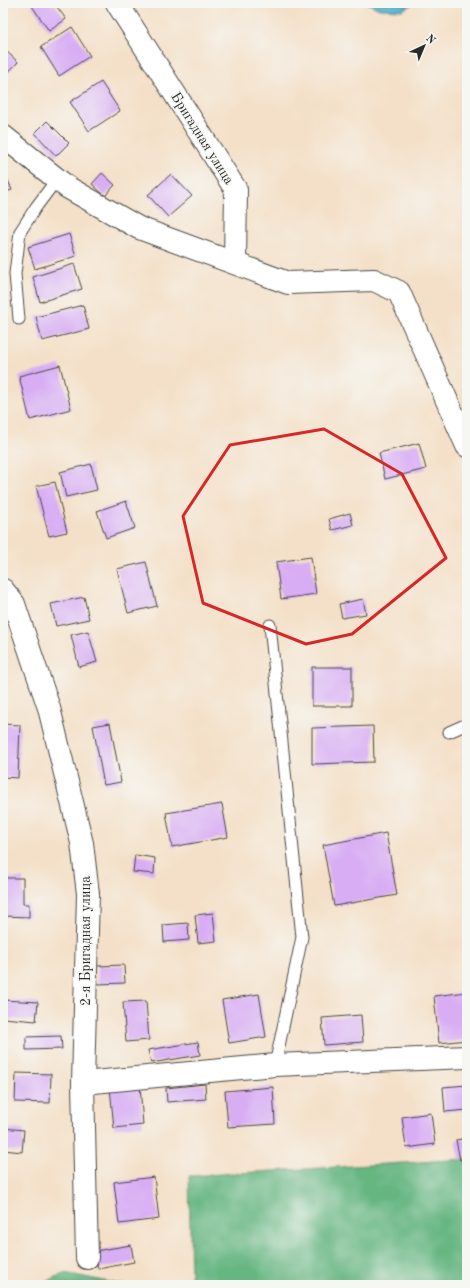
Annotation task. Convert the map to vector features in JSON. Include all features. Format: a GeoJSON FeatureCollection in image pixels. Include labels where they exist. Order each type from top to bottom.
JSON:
{"type":"FeatureCollection","features":[{"type":"Feature","properties":{"kind":"street","name":"Бригадная улица"},"geometry":{"type":"LineString","coordinates":[[117,3],[236,190],[235,262]]}},
{"type":"Feature","properties":{"kind":"street"},"geometry":{"type":"LineString","coordinates":[[3,136],[67,187],[139,228],[235,262],[288,283],[374,280],[399,292],[467,446]]}},
{"type":"Feature","properties":{"kind":"street","name":"2-я Бригадная улица"},"geometry":{"type":"LineString","coordinates":[[3,590],[14,604],[48,708],[82,843],[88,894],[83,1083],[87,1258]]}},
{"type":"Feature","properties":{"kind":"street"},"geometry":{"type":"LineString","coordinates":[[83,1083],[275,1065],[467,1058]]}},
{"type":"Feature","properties":{"kind":"lane"},"geometry":{"type":"LineString","coordinates":[[19,319],[15,274],[20,232],[57,179]]}},
{"type":"Feature","properties":{"kind":"lane"},"geometry":{"type":"LineString","coordinates":[[270,625],[302,937],[275,1065]]}},
{"type":"Feature","properties":{"kind":"lane"},"geometry":{"type":"LineString","coordinates":[[449,732],[467,724]]}},
{"type":"Feature","properties":{"kind":"highlighted area"},"geometry":{"type":"Polygon","coordinates":[[[324,429],[402,474],[446,558],[352,634],[306,644],[203,603],[183,516],[230,445],[324,429]]]}},
{"type":"Feature","properties":{"kind":"green space"},"geometry":{"type":"Polygon","coordinates":[[[467,1159],[467,1285],[191,1285],[189,1176],[467,1159]]]}},
{"type":"Feature","properties":{"kind":"green space"},"geometry":{"type":"Polygon","coordinates":[[[65,1273],[124,1285],[39,1285],[65,1273]]]}},
{"type":"Feature","properties":{"kind":"water"},"geometry":{"type":"Polygon","coordinates":[[[367,3],[415,3],[402,10],[379,9],[367,3]]]}},
{"type":"Feature","properties":{"kind":"building"},"geometry":{"type":"Polygon","coordinates":[[[36,3],[54,3],[66,19],[49,31],[32,6],[36,3]]]}},
{"type":"Feature","properties":{"kind":"building"},"geometry":{"type":"Polygon","coordinates":[[[72,27],[90,56],[59,76],[41,47],[72,27]]]}},
{"type":"Feature","properties":{"kind":"building"},"geometry":{"type":"Polygon","coordinates":[[[4,49],[18,62],[3,78],[3,50],[4,49]]]}},
{"type":"Feature","properties":{"kind":"building"},"geometry":{"type":"Polygon","coordinates":[[[101,82],[120,111],[89,131],[70,102],[101,82]]]}},
{"type":"Feature","properties":{"kind":"building"},"geometry":{"type":"Polygon","coordinates":[[[47,121],[69,143],[56,156],[35,133],[47,121]]]}},
{"type":"Feature","properties":{"kind":"building"},"geometry":{"type":"Polygon","coordinates":[[[3,168],[12,190],[3,193],[3,168]]]}},
{"type":"Feature","properties":{"kind":"building"},"geometry":{"type":"Polygon","coordinates":[[[102,173],[115,185],[105,196],[92,184],[102,173]]]}},
{"type":"Feature","properties":{"kind":"building"},"geometry":{"type":"Polygon","coordinates":[[[171,174],[192,196],[168,217],[148,195],[171,174]]]}},
{"type":"Feature","properties":{"kind":"building"},"geometry":{"type":"Polygon","coordinates":[[[69,234],[76,256],[35,269],[28,247],[69,234]]]}},
{"type":"Feature","properties":{"kind":"building"},"geometry":{"type":"Polygon","coordinates":[[[74,264],[82,289],[40,302],[33,277],[74,264]]]}},
{"type":"Feature","properties":{"kind":"building"},"geometry":{"type":"Polygon","coordinates":[[[83,305],[89,329],[42,341],[36,317],[83,305]]]}},
{"type":"Feature","properties":{"kind":"building"},"geometry":{"type":"Polygon","coordinates":[[[60,365],[71,409],[30,420],[19,376],[60,365]]]}},
{"type":"Feature","properties":{"kind":"building"},"geometry":{"type":"Polygon","coordinates":[[[419,443],[426,469],[385,479],[379,453],[419,443]]]}},
{"type":"Feature","properties":{"kind":"building"},"geometry":{"type":"Polygon","coordinates":[[[91,464],[97,490],[66,497],[60,472],[91,464]]]}},
{"type":"Feature","properties":{"kind":"building"},"geometry":{"type":"Polygon","coordinates":[[[55,482],[67,532],[49,536],[36,486],[55,482]]]}},
{"type":"Feature","properties":{"kind":"building"},"geometry":{"type":"Polygon","coordinates":[[[126,501],[135,528],[106,538],[97,511],[126,501]]]}},
{"type":"Feature","properties":{"kind":"building"},"geometry":{"type":"Polygon","coordinates":[[[350,513],[353,525],[332,530],[329,519],[350,513]]]}},
{"type":"Feature","properties":{"kind":"building"},"geometry":{"type":"Polygon","coordinates":[[[311,557],[316,594],[281,599],[276,562],[311,557]]]}},
{"type":"Feature","properties":{"kind":"building"},"geometry":{"type":"Polygon","coordinates":[[[146,562],[157,606],[128,613],[117,569],[146,562]]]}},
{"type":"Feature","properties":{"kind":"building"},"geometry":{"type":"Polygon","coordinates":[[[84,597],[89,619],[56,626],[51,604],[84,597]]]}},
{"type":"Feature","properties":{"kind":"building"},"geometry":{"type":"Polygon","coordinates":[[[363,599],[366,614],[342,618],[339,604],[363,599]]]}},
{"type":"Feature","properties":{"kind":"building"},"geometry":{"type":"Polygon","coordinates":[[[88,631],[97,662],[79,667],[71,635],[88,631]]]}},
{"type":"Feature","properties":{"kind":"building"},"geometry":{"type":"Polygon","coordinates":[[[312,667],[352,667],[352,706],[312,706],[312,667]]]}},
{"type":"Feature","properties":{"kind":"building"},"geometry":{"type":"Polygon","coordinates":[[[110,723],[121,782],[104,785],[93,726],[110,723]]]}},
{"type":"Feature","properties":{"kind":"building"},"geometry":{"type":"Polygon","coordinates":[[[3,724],[20,725],[18,778],[3,777],[3,724]]]}},
{"type":"Feature","properties":{"kind":"building"},"geometry":{"type":"Polygon","coordinates":[[[373,726],[374,762],[312,764],[312,728],[373,726]]]}},
{"type":"Feature","properties":{"kind":"building"},"geometry":{"type":"Polygon","coordinates":[[[222,804],[228,837],[172,847],[166,813],[222,804]]]}},
{"type":"Feature","properties":{"kind":"building"},"geometry":{"type":"Polygon","coordinates":[[[386,833],[397,895],[334,906],[323,845],[386,833]]]}},
{"type":"Feature","properties":{"kind":"building"},"geometry":{"type":"Polygon","coordinates":[[[135,855],[155,858],[154,874],[133,872],[135,855]]]}},
{"type":"Feature","properties":{"kind":"building"},"geometry":{"type":"Polygon","coordinates":[[[3,878],[23,878],[23,904],[29,904],[29,917],[3,916],[3,878]]]}},
{"type":"Feature","properties":{"kind":"building"},"geometry":{"type":"Polygon","coordinates":[[[213,913],[216,941],[198,943],[195,915],[213,913]]]}},
{"type":"Feature","properties":{"kind":"building"},"geometry":{"type":"Polygon","coordinates":[[[188,923],[189,940],[164,942],[163,925],[188,923]]]}},
{"type":"Feature","properties":{"kind":"building"},"geometry":{"type":"Polygon","coordinates":[[[124,965],[125,983],[98,984],[97,966],[124,965]]]}},
{"type":"Feature","properties":{"kind":"building"},"geometry":{"type":"Polygon","coordinates":[[[467,992],[467,1040],[439,1043],[434,996],[467,992]]]}},
{"type":"Feature","properties":{"kind":"building"},"geometry":{"type":"Polygon","coordinates":[[[259,994],[266,1037],[229,1043],[222,1000],[259,994]]]}},
{"type":"Feature","properties":{"kind":"building"},"geometry":{"type":"Polygon","coordinates":[[[3,1000],[38,1002],[36,1021],[3,1018],[3,1000]]]}},
{"type":"Feature","properties":{"kind":"building"},"geometry":{"type":"Polygon","coordinates":[[[146,1001],[149,1040],[126,1042],[123,1002],[146,1001]]]}},
{"type":"Feature","properties":{"kind":"building"},"geometry":{"type":"Polygon","coordinates":[[[361,1015],[363,1042],[324,1045],[322,1018],[361,1015]]]}},
{"type":"Feature","properties":{"kind":"building"},"geometry":{"type":"Polygon","coordinates":[[[61,1036],[62,1049],[26,1050],[26,1037],[61,1036]]]}},
{"type":"Feature","properties":{"kind":"building"},"geometry":{"type":"Polygon","coordinates":[[[198,1042],[200,1055],[151,1063],[148,1050],[198,1042]]]}},
{"type":"Feature","properties":{"kind":"building"},"geometry":{"type":"Polygon","coordinates":[[[3,1069],[5,1069],[5,1095],[3,1095],[3,1069]]]}},
{"type":"Feature","properties":{"kind":"building"},"geometry":{"type":"Polygon","coordinates":[[[16,1073],[51,1074],[50,1103],[15,1102],[16,1073]]]}},
{"type":"Feature","properties":{"kind":"building"},"geometry":{"type":"Polygon","coordinates":[[[205,1084],[206,1099],[167,1102],[166,1088],[205,1084]]]}},
{"type":"Feature","properties":{"kind":"building"},"geometry":{"type":"Polygon","coordinates":[[[140,1085],[143,1125],[114,1128],[110,1088],[140,1085]]]}},
{"type":"Feature","properties":{"kind":"building"},"geometry":{"type":"Polygon","coordinates":[[[467,1085],[467,1110],[445,1112],[443,1087],[467,1085]]]}},
{"type":"Feature","properties":{"kind":"building"},"geometry":{"type":"Polygon","coordinates":[[[273,1087],[275,1124],[228,1127],[225,1091],[273,1087]]]}},
{"type":"Feature","properties":{"kind":"building"},"geometry":{"type":"Polygon","coordinates":[[[431,1113],[435,1144],[406,1148],[402,1117],[431,1113]]]}},
{"type":"Feature","properties":{"kind":"building"},"geometry":{"type":"Polygon","coordinates":[[[3,1128],[24,1130],[22,1152],[3,1150],[3,1128]]]}},
{"type":"Feature","properties":{"kind":"building"},"geometry":{"type":"Polygon","coordinates":[[[467,1138],[467,1159],[460,1160],[456,1140],[467,1138]]]}},
{"type":"Feature","properties":{"kind":"building"},"geometry":{"type":"Polygon","coordinates":[[[154,1177],[159,1219],[119,1224],[114,1182],[154,1177]]]}},
{"type":"Feature","properties":{"kind":"building"},"geometry":{"type":"Polygon","coordinates":[[[131,1245],[134,1262],[98,1269],[95,1251],[131,1245]]]}}]}
